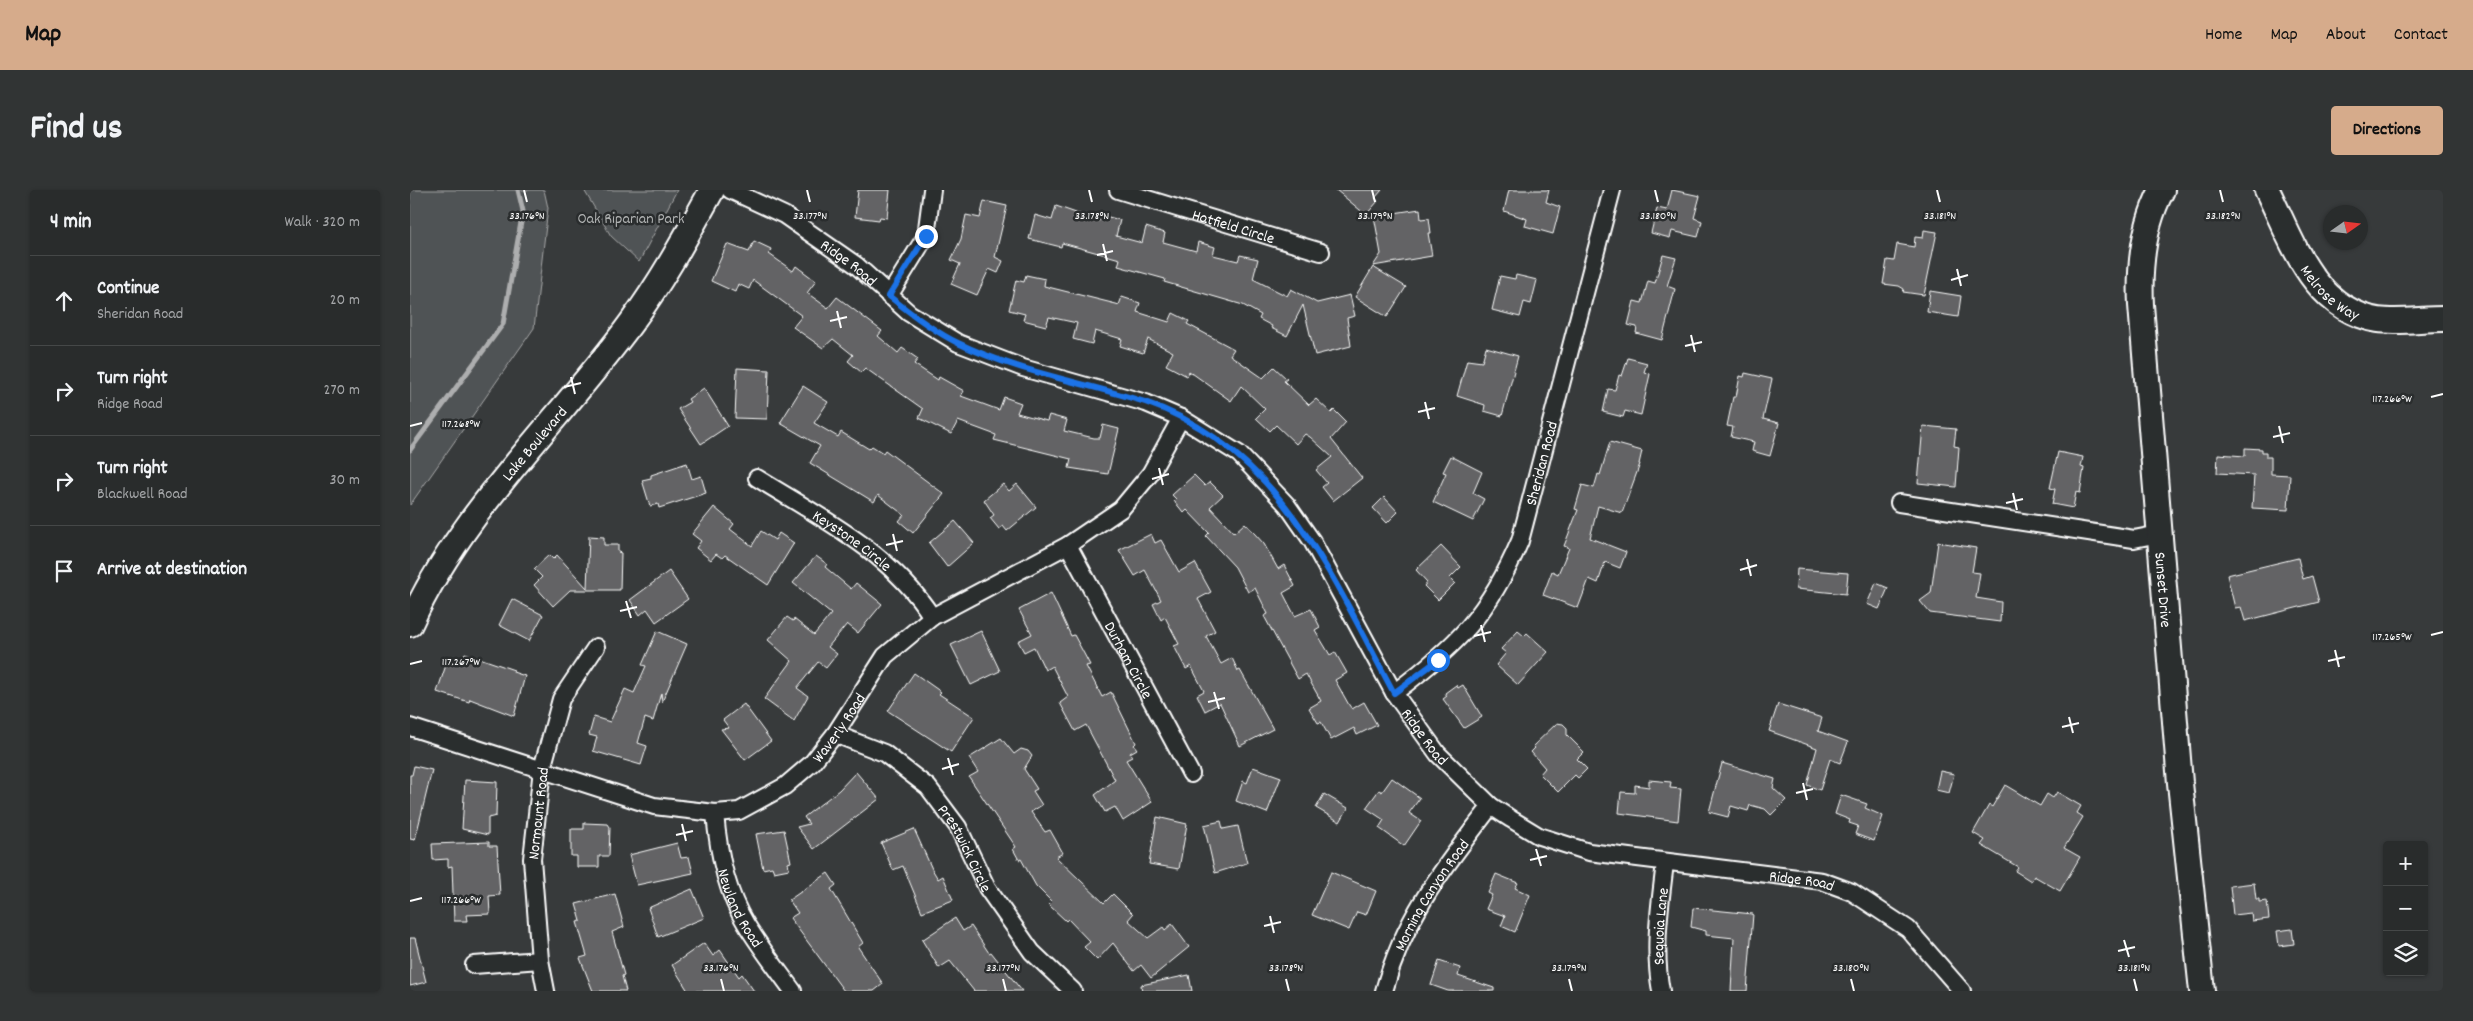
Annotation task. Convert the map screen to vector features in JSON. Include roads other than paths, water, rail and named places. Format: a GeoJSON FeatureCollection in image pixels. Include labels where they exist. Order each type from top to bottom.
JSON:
{"type":"FeatureCollection","features":[{"type":"Feature","properties":{"kind":"main road","name":"Lake Boulevard"},"geometry":{"type":"LineString","coordinates":[[410,624],[423,596],[482,505],[631,323],[683,244],[712,190]]}},
{"type":"Feature","properties":{"kind":"main road","name":"Sunset Drive"},"geometry":{"type":"LineString","coordinates":[[2162,190],[2152,210],[2141,262],[2140,288],[2180,783],[2202,991]]}},
{"type":"Feature","properties":{"kind":"main road","name":"Melrose Way"},"geometry":{"type":"LineString","coordinates":[[2267,190],[2310,277],[2334,302],[2354,314],[2379,320],[2443,319]]}},
{"type":"Feature","properties":{"kind":"street","name":"Ridge Road"},"geometry":{"type":"LineString","coordinates":[[730,190],[784,215],[856,265],[909,313],[958,343],[1023,368],[1146,403],[1181,418],[1238,454],[1287,505],[1312,541],[1394,693],[1438,754],[1492,806],[1539,836],[1589,852],[1822,881],[1852,892],[1908,929],[1962,991]]}},
{"type":"Feature","properties":{"kind":"street"},"geometry":{"type":"LineString","coordinates":[[889,296],[926,236],[932,190]]}},
{"type":"Feature","properties":{"kind":"street","name":"Hatfield Circle"},"geometry":{"type":"LineString","coordinates":[[1118,190],[1321,252]]}},
{"type":"Feature","properties":{"kind":"street","name":"Sheridan Road"},"geometry":{"type":"LineString","coordinates":[[1394,693],[1438,660],[1477,619],[1509,567],[1520,541],[1612,190]]}},
{"type":"Feature","properties":{"kind":"street","name":"Waverly Road"},"geometry":{"type":"LineString","coordinates":[[410,727],[654,806],[716,813],[739,811],[786,786],[812,763],[835,734],[885,656],[932,617],[1068,545],[1121,508],[1150,474],[1181,418]]}},
{"type":"Feature","properties":{"kind":"street","name":"Keystone Circle"},"geometry":{"type":"LineString","coordinates":[[757,478],[871,549],[921,600],[932,617]]}},
{"type":"Feature","properties":{"kind":"street"},"geometry":{"type":"LineString","coordinates":[[1899,503],[2134,539],[2159,534]]}},
{"type":"Feature","properties":{"kind":"street","name":"Durham Circle"},"geometry":{"type":"LineString","coordinates":[[1068,545],[1191,774]]}},
{"type":"Feature","properties":{"kind":"street","name":"Normount Road"},"geometry":{"type":"LineString","coordinates":[[546,991],[540,960],[532,859],[542,769],[561,699],[596,647]]}},
{"type":"Feature","properties":{"kind":"street","name":"Prestwick Circle"},"geometry":{"type":"LineString","coordinates":[[835,734],[884,752],[928,787],[958,827],[987,888],[1020,936],[1032,952],[1073,991]]}},
{"type":"Feature","properties":{"kind":"street","name":"Morning Canyon Road"},"geometry":{"type":"LineString","coordinates":[[1384,991],[1406,927],[1438,876],[1492,806]]}},
{"type":"Feature","properties":{"kind":"street","name":"Newland Road"},"geometry":{"type":"LineString","coordinates":[[716,813],[717,841],[732,894],[745,923],[793,991]]}},
{"type":"Feature","properties":{"kind":"street","name":"Sequoia Lane"},"geometry":{"type":"LineString","coordinates":[[1661,991],[1658,971],[1657,937],[1665,862]]}},
{"type":"Feature","properties":{"kind":"street"},"geometry":{"type":"LineString","coordinates":[[474,965],[540,960]]}},
{"type":"Feature","properties":{"kind":"waterway"},"geometry":{"type":"LineString","coordinates":[[410,450],[503,324],[523,211],[518,190]]}},
{"type":"Feature","properties":{"kind":"park label","name":"Oak Riparian Park"},"geometry":{"type":"Point","coordinates":[631,217]}}]}
